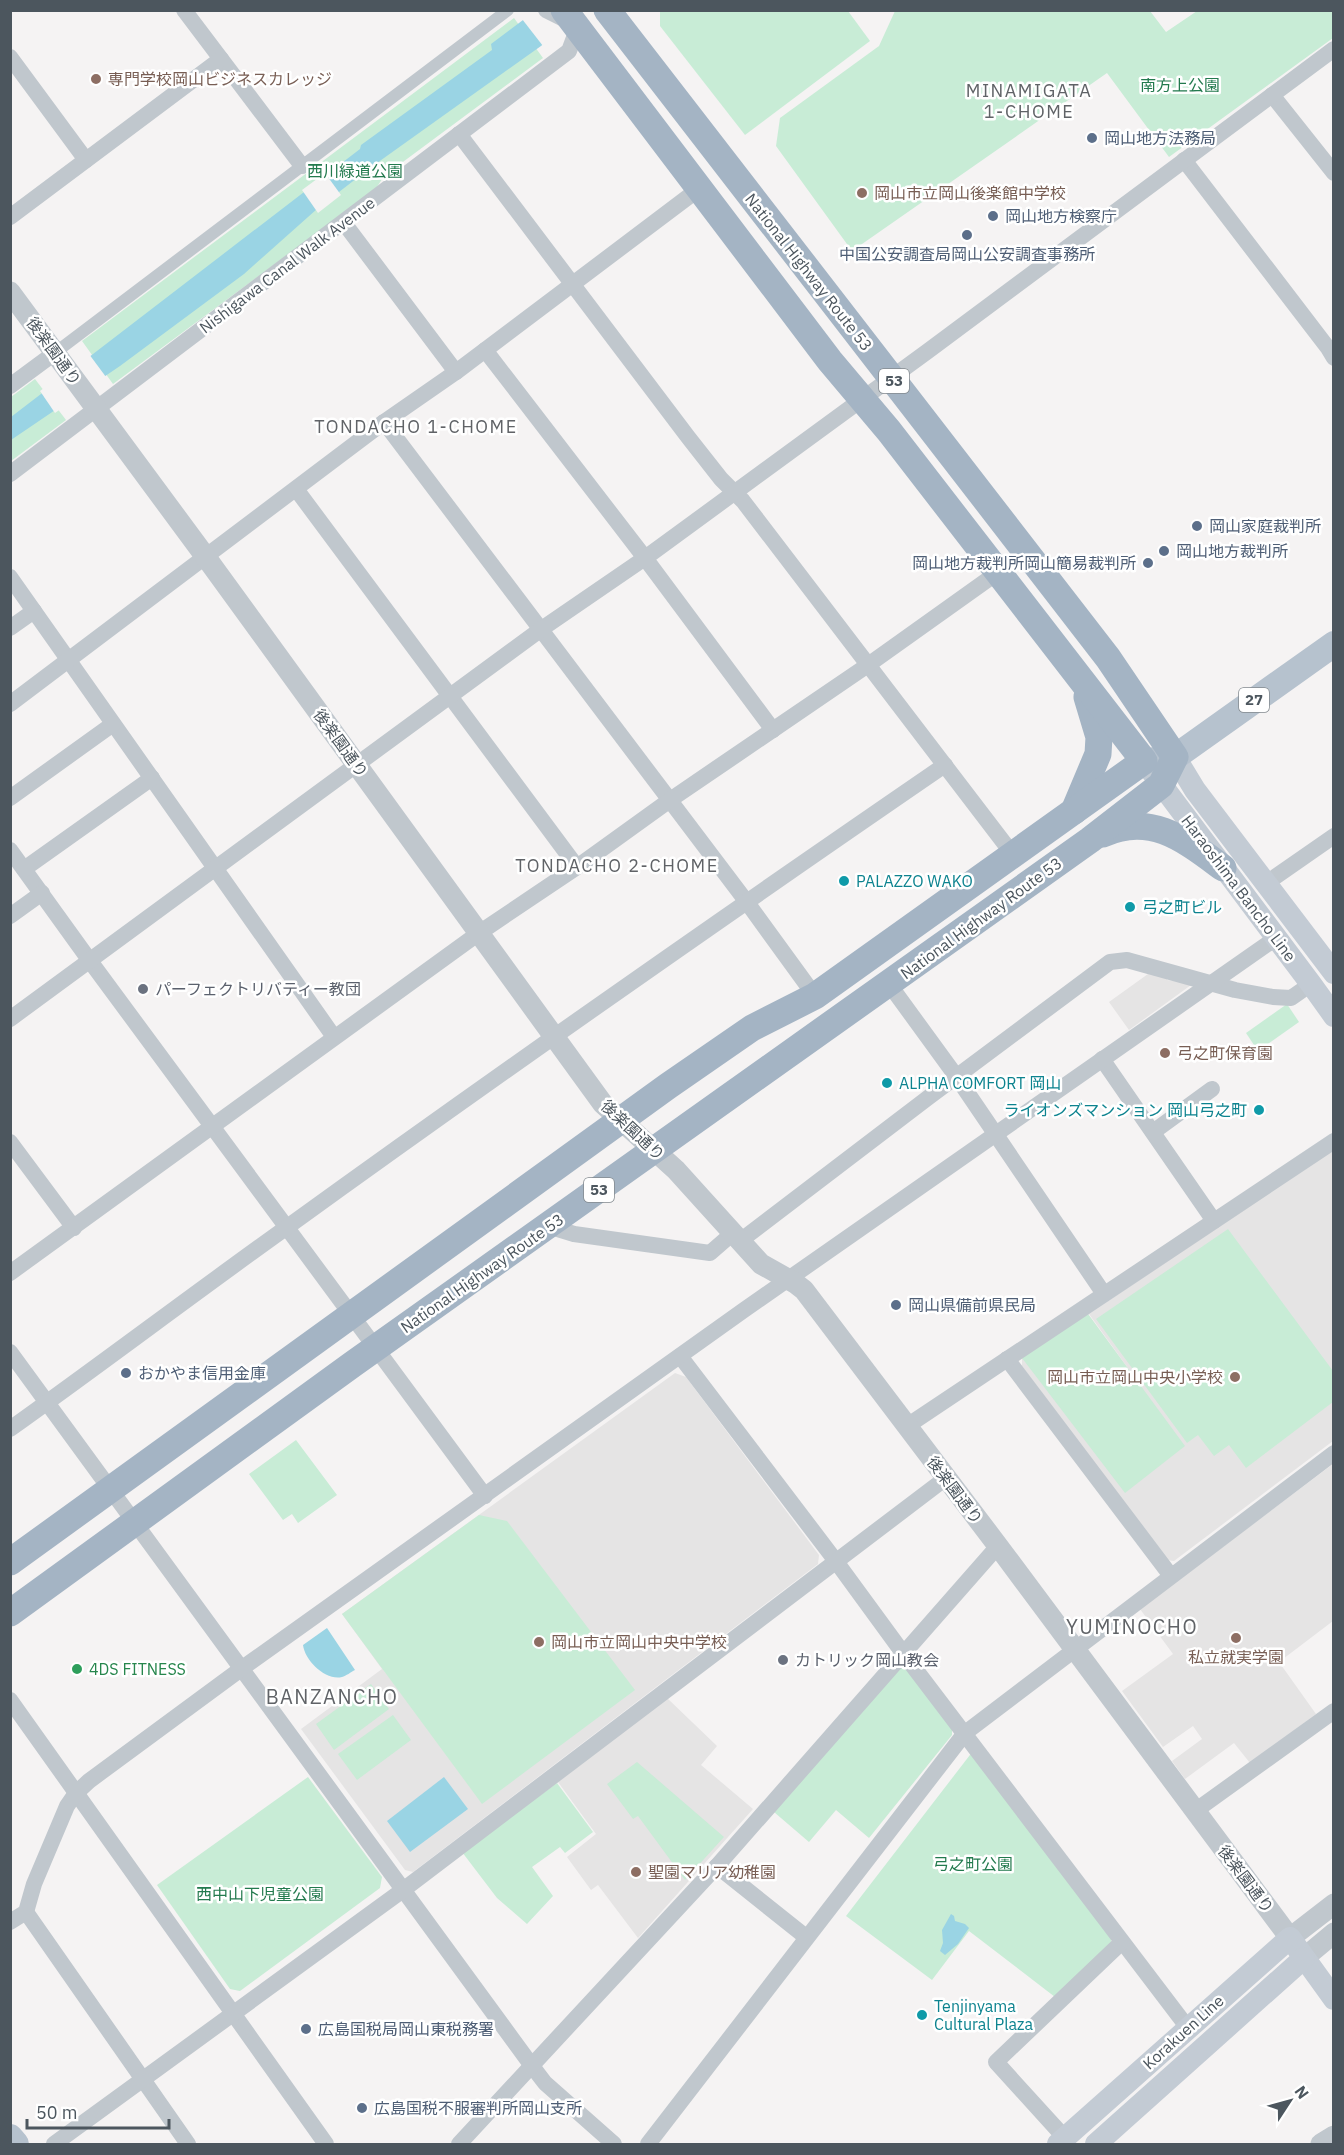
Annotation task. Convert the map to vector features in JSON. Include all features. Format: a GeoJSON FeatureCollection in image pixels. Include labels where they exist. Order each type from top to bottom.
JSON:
{"type":"FeatureCollection","features":[{"type":"Feature","properties":{"kind":"highway","name":"National Highway Route 53"},"geometry":{"type":"LineString","coordinates":[[10,1613],[136,1524],[376,1348],[1090,840],[1161,785],[1176,757],[1108,658],[607,10]]}},
{"type":"Feature","properties":{"kind":"highway","name":"53"},"geometry":{"type":"LineString","coordinates":[[570,20],[830,361],[1144,761]]}},
{"type":"Feature","properties":{"kind":"highway"},"geometry":{"type":"LineString","coordinates":[[1074,811],[1093,769],[1100,737],[1081,682]]}},
{"type":"Feature","properties":{"kind":"highway","name":"National Highway Route 53"},"geometry":{"type":"LineString","coordinates":[[10,1562],[351,1314],[752,1028],[815,996],[1144,761]]}},
{"type":"Feature","properties":{"kind":"highway"},"geometry":{"type":"LineString","coordinates":[[1090,840],[1117,828],[1155,827],[1184,839],[1223,868]]}},
{"type":"Feature","properties":{"kind":"main road","name":"27"},"geometry":{"type":"LineString","coordinates":[[1144,761],[1176,757],[1334,644]]}},
{"type":"Feature","properties":{"kind":"main road","name":"Haraoshima Bancho Line"},"geometry":{"type":"LineString","coordinates":[[1176,757],[1195,790],[1265,884],[1331,964]]}},
{"type":"Feature","properties":{"kind":"main road","name":"Haraoshima Bancho Line"},"geometry":{"type":"LineString","coordinates":[[1144,761],[1334,1016]]}},
{"type":"Feature","properties":{"kind":"main road"},"geometry":{"type":"LineString","coordinates":[[1290,1938],[1334,1999]]}},
{"type":"Feature","properties":{"kind":"main road","name":"Korakuen Line"},"geometry":{"type":"LineString","coordinates":[[1062,2141],[1290,1938]]}},
{"type":"Feature","properties":{"kind":"main road","name":"Korakuen Line"},"geometry":{"type":"LineString","coordinates":[[1096,2145],[1304,1958]]}},
{"type":"Feature","properties":{"kind":"main road"},"geometry":{"type":"LineString","coordinates":[[10,2137],[16,2145]]}},
{"type":"Feature","properties":{"kind":"street"},"geometry":{"type":"LineString","coordinates":[[184,10],[302,166]]}},
{"type":"Feature","properties":{"kind":"street"},"geometry":{"type":"LineString","coordinates":[[10,386],[61,359],[302,166],[508,10]]}},
{"type":"Feature","properties":{"kind":"street"},"geometry":{"type":"LineString","coordinates":[[546,10],[570,20]]}},
{"type":"Feature","properties":{"kind":"street","name":"Nishigawa Canal Walk Avenue"},"geometry":{"type":"LineString","coordinates":[[10,474],[91,400],[344,223],[569,51],[575,35],[570,20]]}},
{"type":"Feature","properties":{"kind":"street"},"geometry":{"type":"LineString","coordinates":[[10,1019],[540,630],[645,558],[1334,49]]}},
{"type":"Feature","properties":{"kind":"street"},"geometry":{"type":"LineString","coordinates":[[10,57],[86,160]]}},
{"type":"Feature","properties":{"kind":"street"},"geometry":{"type":"LineString","coordinates":[[10,217],[221,59]]}},
{"type":"Feature","properties":{"kind":"street"},"geometry":{"type":"LineString","coordinates":[[1272,95],[1334,173]]}},
{"type":"Feature","properties":{"kind":"street"},"geometry":{"type":"LineString","coordinates":[[459,134],[708,462],[734,492],[1014,856]]}},
{"type":"Feature","properties":{"kind":"street"},"geometry":{"type":"LineString","coordinates":[[1184,160],[1332,349]]}},
{"type":"Feature","properties":{"kind":"street"},"geometry":{"type":"LineString","coordinates":[[10,704],[384,422],[456,372],[700,188]]}},
{"type":"Feature","properties":{"kind":"street"},"geometry":{"type":"LineString","coordinates":[[344,223],[456,372]]}},
{"type":"Feature","properties":{"kind":"street","name":"後楽園通り"},"geometry":{"type":"LineString","coordinates":[[10,292],[206,556],[603,1104],[676,1170],[761,1264],[804,1290],[1290,1938]]}},
{"type":"Feature","properties":{"kind":"street"},"geometry":{"type":"LineString","coordinates":[[485,350],[645,558],[773,730]]}},
{"type":"Feature","properties":{"kind":"street"},"geometry":{"type":"LineString","coordinates":[[384,422],[746,901],[815,996]]}},
{"type":"Feature","properties":{"kind":"street"},"geometry":{"type":"LineString","coordinates":[[296,489],[577,867]]}},
{"type":"Feature","properties":{"kind":"street"},"geometry":{"type":"LineString","coordinates":[[10,1273],[479,933],[868,665],[997,573]]}},
{"type":"Feature","properties":{"kind":"street"},"geometry":{"type":"LineString","coordinates":[[10,577],[334,1036]]}},
{"type":"Feature","properties":{"kind":"street"},"geometry":{"type":"LineString","coordinates":[[10,628],[34,611]]}},
{"type":"Feature","properties":{"kind":"street"},"geometry":{"type":"LineString","coordinates":[[10,798],[113,724]]}},
{"type":"Feature","properties":{"kind":"street"},"geometry":{"type":"LineString","coordinates":[[10,1429],[554,1035],[945,765]]}},
{"type":"Feature","properties":{"kind":"street"},"geometry":{"type":"LineString","coordinates":[[24,869],[152,778]]}},
{"type":"Feature","properties":{"kind":"street"},"geometry":{"type":"LineString","coordinates":[[1265,884],[1334,836]]}},
{"type":"Feature","properties":{"kind":"street"},"geometry":{"type":"LineString","coordinates":[[10,850],[485,1496]]}},
{"type":"Feature","properties":{"kind":"street"},"geometry":{"type":"LineString","coordinates":[[10,916],[42,893]]}},
{"type":"Feature","properties":{"kind":"street"},"geometry":{"type":"LineString","coordinates":[[10,1922],[26,1912],[34,1884],[67,1806],[76,1793],[241,1669],[680,1356],[1276,938]]}},
{"type":"Feature","properties":{"kind":"street"},"geometry":{"type":"LineString","coordinates":[[548,1226],[574,1233],[710,1253],[737,1237],[1110,962],[1127,960],[1234,990],[1272,997],[1291,998],[1311,984]]}},
{"type":"Feature","properties":{"kind":"street"},"geometry":{"type":"LineString","coordinates":[[889,984],[996,1134],[1104,1294]]}},
{"type":"Feature","properties":{"kind":"street"},"geometry":{"type":"LineString","coordinates":[[1102,1059],[1214,1221]]}},
{"type":"Feature","properties":{"kind":"street"},"geometry":{"type":"LineString","coordinates":[[1153,1132],[1212,1089]]}},
{"type":"Feature","properties":{"kind":"street"},"geometry":{"type":"LineString","coordinates":[[907,1426],[1334,1141]]}},
{"type":"Feature","properties":{"kind":"street"},"geometry":{"type":"LineString","coordinates":[[10,1142],[74,1228]]}},
{"type":"Feature","properties":{"kind":"street"},"geometry":{"type":"LineString","coordinates":[[10,1353],[544,2083],[615,2145]]}},
{"type":"Feature","properties":{"kind":"street"},"geometry":{"type":"LineString","coordinates":[[680,1356],[1188,2028]]}},
{"type":"Feature","properties":{"kind":"street"},"geometry":{"type":"LineString","coordinates":[[1007,1359],[1171,1576]]}},
{"type":"Feature","properties":{"kind":"street"},"geometry":{"type":"LineString","coordinates":[[648,2145],[965,1733],[1334,1453]]}},
{"type":"Feature","properties":{"kind":"street"},"geometry":{"type":"LineString","coordinates":[[54,2145],[403,1890],[946,1478]]}},
{"type":"Feature","properties":{"kind":"street"},"geometry":{"type":"LineString","coordinates":[[459,2145],[717,1866],[998,1546]]}},
{"type":"Feature","properties":{"kind":"street"},"geometry":{"type":"LineString","coordinates":[[10,1700],[326,2145]]}},
{"type":"Feature","properties":{"kind":"street"},"geometry":{"type":"LineString","coordinates":[[1195,1811],[1334,1711]]}},
{"type":"Feature","properties":{"kind":"street"},"geometry":{"type":"LineString","coordinates":[[717,1866],[806,1938]]}},
{"type":"Feature","properties":{"kind":"street"},"geometry":{"type":"LineString","coordinates":[[1290,1938],[1334,1904]]}},
{"type":"Feature","properties":{"kind":"street"},"geometry":{"type":"LineString","coordinates":[[26,1912],[188,2145]]}},
{"type":"Feature","properties":{"kind":"street"},"geometry":{"type":"LineString","coordinates":[[1304,1958],[1334,1934]]}},
{"type":"Feature","properties":{"kind":"street"},"geometry":{"type":"LineString","coordinates":[[1062,2141],[996,2062],[1122,1942]]}},
{"type":"Feature","properties":{"kind":"street"},"geometry":{"type":"LineString","coordinates":[[1321,2145],[1334,2136]]}},
{"type":"Feature","properties":{"kind":"shaded area"},"geometry":{"type":"Polygon","coordinates":[[[1148,974],[1167,976],[1167,980],[1191,985],[1129,1030],[1109,1002],[1148,974]]]}},
{"type":"Feature","properties":{"kind":"shaded area","name":"岡山市立岡山中央小学校"},"geometry":{"type":"Polygon","coordinates":[[[1333,1150],[1333,1441],[1174,1561],[1166,1560],[1022,1366],[1022,1358],[1088,1314],[1143,1389],[1089,1314],[1333,1150]]]}},
{"type":"Feature","properties":{"kind":"shaded area","name":"岡山市立岡山中央中学校"},"geometry":{"type":"Polygon","coordinates":[[[675,1373],[686,1377],[819,1555],[818,1564],[413,1872],[405,1870],[301,1729],[382,1669],[342,1614],[675,1373]]]}},
{"type":"Feature","properties":{"kind":"shaded area","name":"私立就実学園"},"geometry":{"type":"Polygon","coordinates":[[[1333,1464],[1333,1621],[1279,1662],[1316,1714],[1250,1763],[1234,1743],[1185,1779],[1172,1761],[1202,1739],[1193,1726],[1163,1747],[1122,1691],[1173,1654],[1140,1609],[1333,1464]]]}},
{"type":"Feature","properties":{"kind":"shaded area"},"geometry":{"type":"Polygon","coordinates":[[[667,1698],[717,1746],[701,1765],[753,1809],[638,1938],[598,1885],[591,1890],[567,1857],[596,1834],[558,1782],[667,1698]]]}},
{"type":"Feature","properties":{"kind":"green space"},"geometry":{"type":"Polygon","coordinates":[[[660,11],[848,11],[870,41],[745,135],[660,26],[660,11]]]}},
{"type":"Feature","properties":{"kind":"green space","name":"岡山市立岡山後楽館中学校"},"geometry":{"type":"Polygon","coordinates":[[[895,11],[1150,11],[1166,32],[1197,11],[1333,11],[1333,38],[1169,157],[1107,73],[852,251],[776,146],[780,118],[879,46],[895,11]]]}},
{"type":"Feature","properties":{"kind":"green space","name":"西川緑道公園"},"geometry":{"type":"Polygon","coordinates":[[[514,18],[543,58],[384,176],[375,190],[113,384],[82,341],[514,18]]]}},
{"type":"Feature","properties":{"kind":"green space"},"geometry":{"type":"Polygon","coordinates":[[[35,379],[66,420],[11,461],[11,397],[35,379]]]}},
{"type":"Feature","properties":{"kind":"green space"},"geometry":{"type":"Polygon","coordinates":[[[1287,1004],[1299,1022],[1258,1051],[1246,1033],[1287,1004]]]}},
{"type":"Feature","properties":{"kind":"green space","name":"岡山市立岡山中央小学校"},"geometry":{"type":"Polygon","coordinates":[[[1228,1229],[1333,1371],[1333,1402],[1246,1468],[1229,1445],[1214,1456],[1198,1435],[1187,1443],[1096,1319],[1228,1229]]]}},
{"type":"Feature","properties":{"kind":"green space"},"geometry":{"type":"Polygon","coordinates":[[[1088,1314],[1185,1446],[1125,1493],[1022,1358],[1088,1314]]]}},
{"type":"Feature","properties":{"kind":"green space"},"geometry":{"type":"Polygon","coordinates":[[[296,1440],[337,1495],[298,1523],[292,1514],[283,1520],[249,1474],[296,1440]]]}},
{"type":"Feature","properties":{"kind":"green space"},"geometry":{"type":"Polygon","coordinates":[[[479,1515],[507,1521],[635,1690],[482,1804],[342,1614],[479,1515]]]}},
{"type":"Feature","properties":{"kind":"green space"},"geometry":{"type":"Polygon","coordinates":[[[899,1667],[905,1667],[952,1729],[952,1735],[869,1838],[836,1810],[809,1842],[774,1812],[899,1667]]]}},
{"type":"Feature","properties":{"kind":"green space"},"geometry":{"type":"Polygon","coordinates":[[[371,1684],[389,1709],[334,1750],[316,1724],[371,1684]]]}},
{"type":"Feature","properties":{"kind":"green space"},"geometry":{"type":"Polygon","coordinates":[[[393,1715],[411,1740],[357,1780],[338,1754],[393,1715]]]}},
{"type":"Feature","properties":{"kind":"green space","name":"弓之町公園"},"geometry":{"type":"Polygon","coordinates":[[[973,1751],[1112,1937],[1109,1950],[1055,1997],[969,1931],[932,1980],[846,1916],[973,1751]]]}},
{"type":"Feature","properties":{"kind":"green space"},"geometry":{"type":"Polygon","coordinates":[[[637,1762],[724,1837],[685,1880],[638,1816],[633,1819],[607,1784],[637,1762]]]}},
{"type":"Feature","properties":{"kind":"green space","name":"西中山下児童公園"},"geometry":{"type":"Polygon","coordinates":[[[308,1777],[382,1877],[380,1888],[240,1991],[230,1989],[157,1885],[308,1777]]]}},
{"type":"Feature","properties":{"kind":"green space"},"geometry":{"type":"Polygon","coordinates":[[[557,1783],[593,1832],[565,1853],[560,1847],[532,1867],[553,1896],[527,1924],[497,1898],[462,1852],[557,1783]]]}},
{"type":"Feature","properties":{"kind":"water"},"geometry":{"type":"Polygon","coordinates":[[[535,11],[583,11],[541,46],[370,168],[317,209],[244,274],[120,366],[11,440],[11,417],[360,149],[361,145],[492,50],[491,44],[535,11]]]}},
{"type":"Feature","properties":{"kind":"water"},"geometry":{"type":"Polygon","coordinates":[[[327,1628],[355,1670],[342,1677],[323,1673],[312,1663],[303,1645],[327,1628]]]}},
{"type":"Feature","properties":{"kind":"water"},"geometry":{"type":"Polygon","coordinates":[[[444,1777],[468,1809],[410,1852],[387,1821],[444,1777]]]}},
{"type":"Feature","properties":{"kind":"water"},"geometry":{"type":"Polygon","coordinates":[[[951,1914],[955,1921],[969,1928],[958,1944],[945,1955],[940,1951],[943,1943],[942,1930],[951,1914]]]}},
{"type":"Feature","properties":{"kind":"pier"},"geometry":{"type":"Polygon","coordinates":[[[533,11],[586,11],[543,46],[522,19],[533,11]]]}},
{"type":"Feature","properties":{"kind":"pier"},"geometry":{"type":"Polygon","coordinates":[[[325,173],[341,195],[318,213],[302,190],[325,173]]]}},
{"type":"Feature","properties":{"kind":"pier"},"geometry":{"type":"Polygon","coordinates":[[[89,354],[106,377],[55,413],[40,391],[89,354]]]}},
{"type":"Feature","properties":{"kind":"place","name":"専門学校岡山ビジネスカレッジ"},"geometry":{"type":"Point","coordinates":[96,79]}},
{"type":"Feature","properties":{"kind":"place","name":"岡山地方法務局"},"geometry":{"type":"Point","coordinates":[1092,138]}},
{"type":"Feature","properties":{"kind":"place","name":"岡山市立岡山後楽館中学校"},"geometry":{"type":"Point","coordinates":[862,193]}},
{"type":"Feature","properties":{"kind":"place","name":"岡山地方検察庁"},"geometry":{"type":"Point","coordinates":[993,216]}},
{"type":"Feature","properties":{"kind":"place","name":"中国公安調査局岡山公安調査事務所"},"geometry":{"type":"Point","coordinates":[967,235]}},
{"type":"Feature","properties":{"kind":"place","name":"岡山家庭裁判所"},"geometry":{"type":"Point","coordinates":[1197,526]}},
{"type":"Feature","properties":{"kind":"place","name":"岡山地方裁判所"},"geometry":{"type":"Point","coordinates":[1164,551]}},
{"type":"Feature","properties":{"kind":"place","name":"岡山地方裁判所岡山簡易裁判所"},"geometry":{"type":"Point","coordinates":[1148,563]}},
{"type":"Feature","properties":{"kind":"place","name":"PALAZZO WAKO"},"geometry":{"type":"Point","coordinates":[844,881]}},
{"type":"Feature","properties":{"kind":"place","name":"弓之町ビル"},"geometry":{"type":"Point","coordinates":[1130,907]}},
{"type":"Feature","properties":{"kind":"place","name":"パーフェクトリバティー教団"},"geometry":{"type":"Point","coordinates":[143,989]}},
{"type":"Feature","properties":{"kind":"place","name":"弓之町保育園"},"geometry":{"type":"Point","coordinates":[1165,1053]}},
{"type":"Feature","properties":{"kind":"place","name":"ALPHA COMFORT 岡山"},"geometry":{"type":"Point","coordinates":[887,1083]}},
{"type":"Feature","properties":{"kind":"place","name":"ライオンズマンション 岡山弓之町"},"geometry":{"type":"Point","coordinates":[1259,1110]}},
{"type":"Feature","properties":{"kind":"place","name":"岡山県備前県民局"},"geometry":{"type":"Point","coordinates":[896,1305]}},
{"type":"Feature","properties":{"kind":"place","name":"おかやま信用金庫"},"geometry":{"type":"Point","coordinates":[126,1373]}},
{"type":"Feature","properties":{"kind":"place","name":"岡山市立岡山中央小学校"},"geometry":{"type":"Point","coordinates":[1235,1377]}},
{"type":"Feature","properties":{"kind":"place","name":"私立就実学園"},"geometry":{"type":"Point","coordinates":[1236,1638]}},
{"type":"Feature","properties":{"kind":"place","name":"岡山市立岡山中央中学校"},"geometry":{"type":"Point","coordinates":[539,1642]}},
{"type":"Feature","properties":{"kind":"place","name":"カトリック岡山教会"},"geometry":{"type":"Point","coordinates":[783,1660]}},
{"type":"Feature","properties":{"kind":"place","name":"4DS FITNESS"},"geometry":{"type":"Point","coordinates":[77,1669]}},
{"type":"Feature","properties":{"kind":"place","name":"聖園マリア幼稚園"},"geometry":{"type":"Point","coordinates":[636,1872]}},
{"type":"Feature","properties":{"kind":"place","name":"Tenjinyama Cultural Plaza"},"geometry":{"type":"Point","coordinates":[922,2015]}},
{"type":"Feature","properties":{"kind":"place","name":"広島国税局岡山東税務署"},"geometry":{"type":"Point","coordinates":[306,2029]}},
{"type":"Feature","properties":{"kind":"place","name":"広島国税不服審判所岡山支所"},"geometry":{"type":"Point","coordinates":[362,2108]}},
{"type":"Feature","properties":{"kind":"district","name":"MINAMIGATA 1-CHOME"},"geometry":{"type":"Point","coordinates":[1029,101]}},
{"type":"Feature","properties":{"kind":"district","name":"TONDACHO 1-CHOME"},"geometry":{"type":"Point","coordinates":[416,427]}},
{"type":"Feature","properties":{"kind":"district","name":"TONDACHO 2-CHOME"},"geometry":{"type":"Point","coordinates":[617,866]}},
{"type":"Feature","properties":{"kind":"district","name":"YUMINOCHO"},"geometry":{"type":"Point","coordinates":[1132,1627]}},
{"type":"Feature","properties":{"kind":"district","name":"BANZANCHO"},"geometry":{"type":"Point","coordinates":[332,1697]}},
{"type":"Feature","properties":{"kind":"park label","name":"南方上公園"},"geometry":{"type":"Point","coordinates":[1180,85]}}]}
